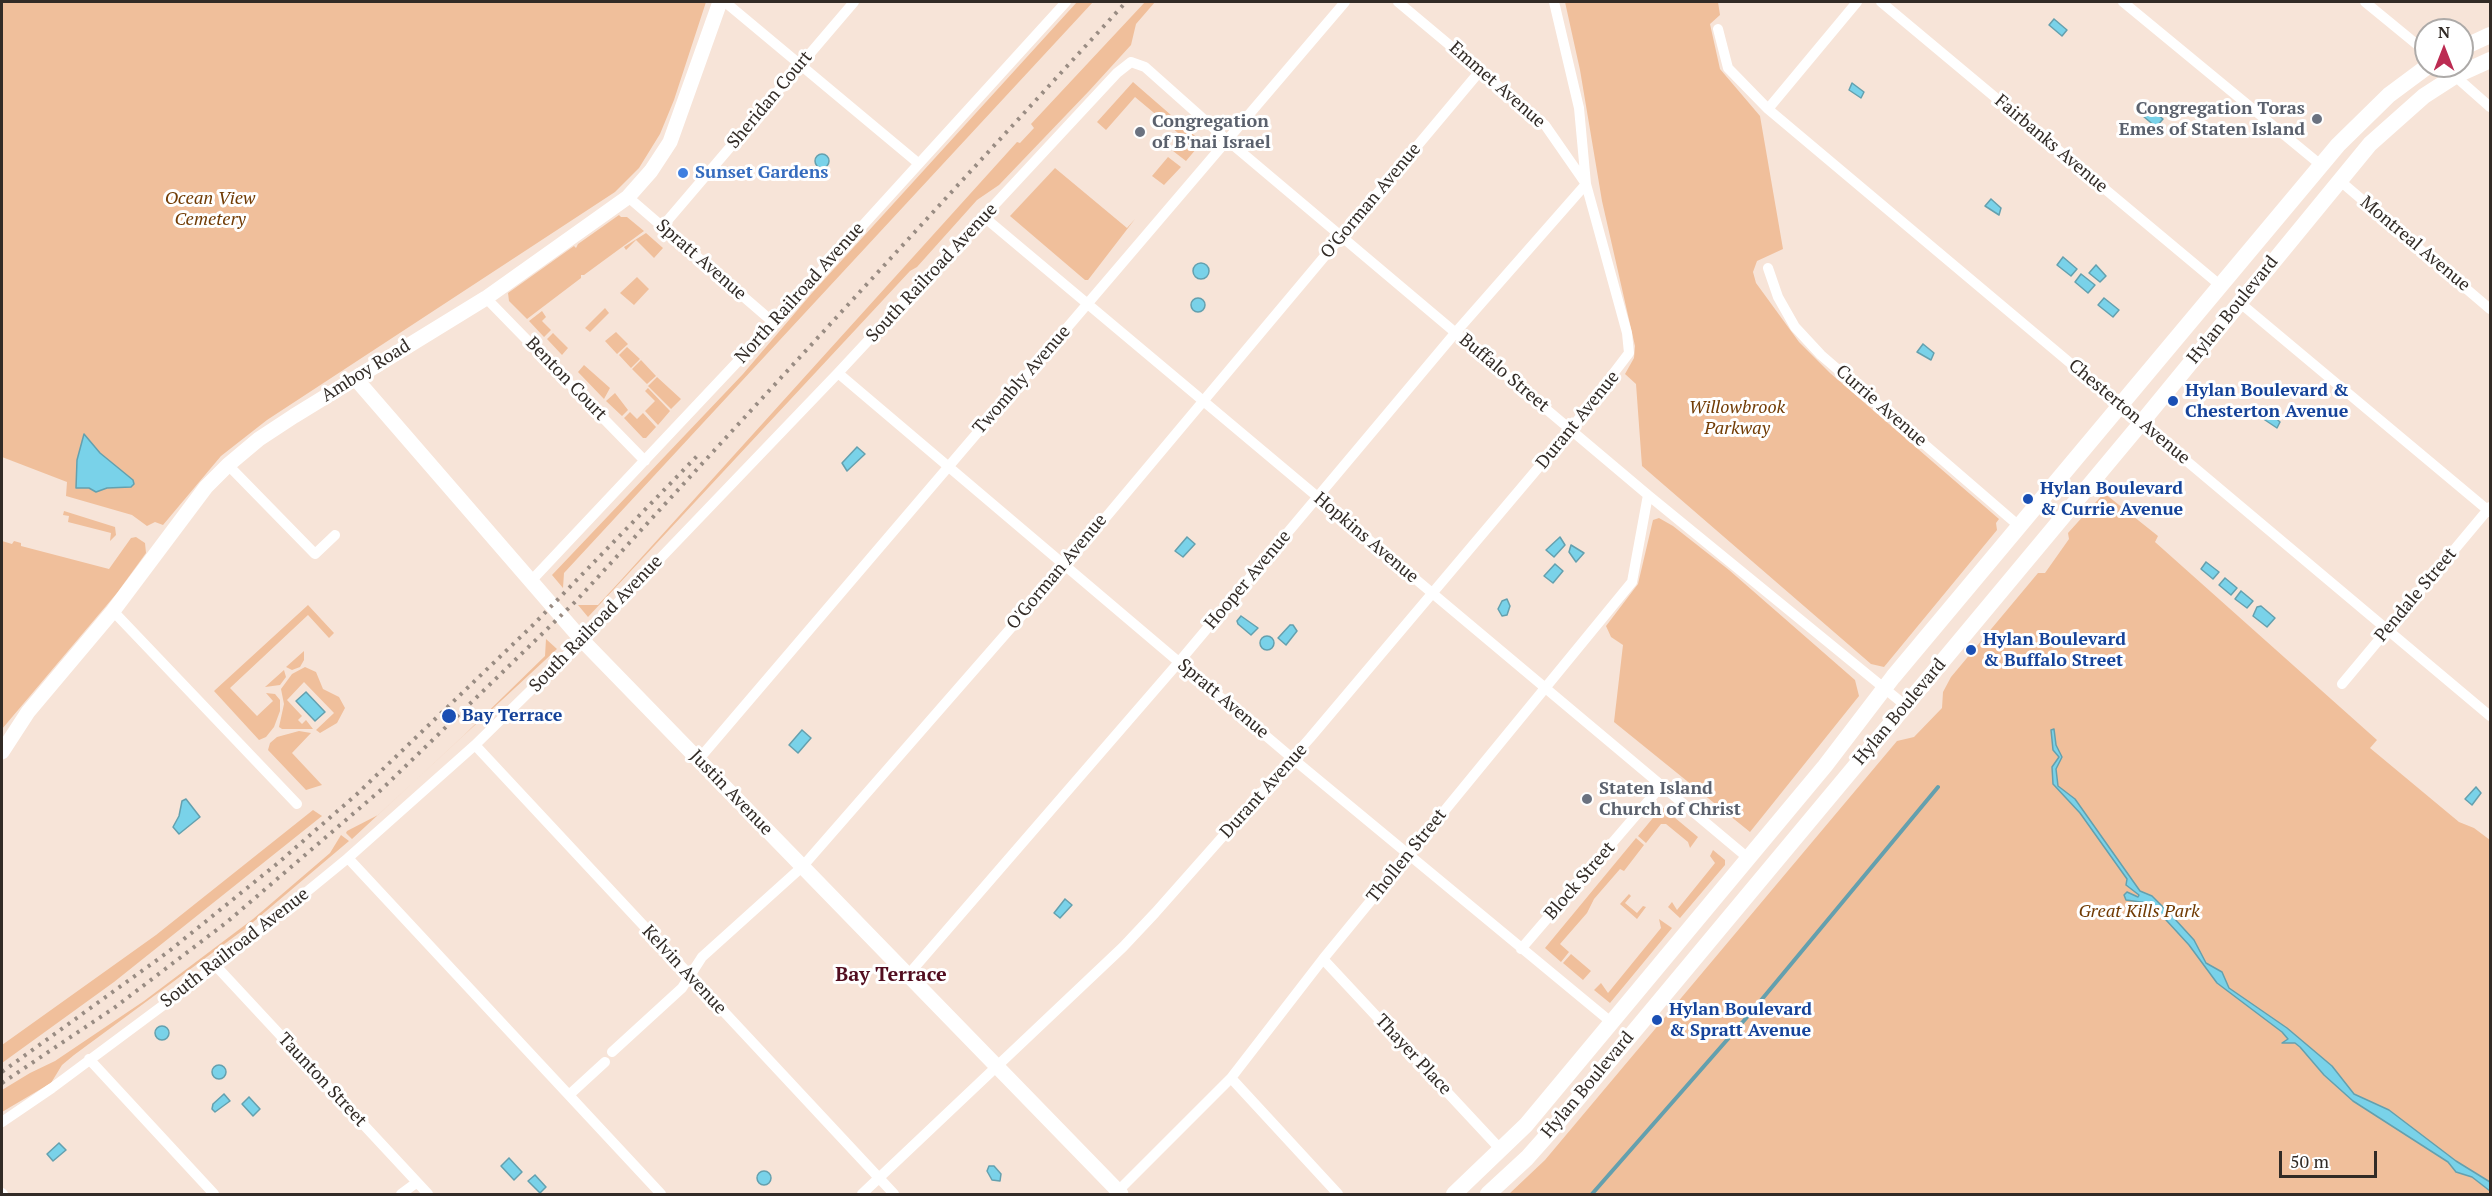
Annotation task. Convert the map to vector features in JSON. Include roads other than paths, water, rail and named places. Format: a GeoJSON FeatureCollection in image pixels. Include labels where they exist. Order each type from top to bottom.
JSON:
{"type":"FeatureCollection","features":[{"type":"Feature","properties":{"kind":"main road"},"geometry":{"type":"LineString","coordinates":[[2474,42],[2490,35]]}},
{"type":"Feature","properties":{"kind":"main road","name":"Hylan Boulevard"},"geometry":{"type":"LineString","coordinates":[[2474,67],[2490,60]]}},
{"type":"Feature","properties":{"kind":"main road","name":"Hylan Boulevard"},"geometry":{"type":"LineString","coordinates":[[1454,1194],[1502,1151],[1611,1022],[1825,766],[1884,688],[2322,166],[2370,111],[2414,77]]}},
{"type":"Feature","properties":{"kind":"main road","name":"Hylan Boulevard"},"geometry":{"type":"LineString","coordinates":[[1488,1194],[1545,1137],[2142,422],[2338,180],[2386,126],[2424,96],[2452,78]]}},
{"type":"Feature","properties":{"kind":"street","name":"Amboy Road"},"geometry":{"type":"LineString","coordinates":[[2,752],[28,712],[112,611],[181,518],[228,465],[259,439],[486,298],[628,197],[651,171],[670,142],[720,2]]}},
{"type":"Feature","properties":{"kind":"street"},"geometry":{"type":"LineString","coordinates":[[725,2],[802,63],[918,163]]}},
{"type":"Feature","properties":{"kind":"street","name":"Sheridan Court"},"geometry":{"type":"LineString","coordinates":[[663,227],[854,2]]}},
{"type":"Feature","properties":{"kind":"street","name":"North Railroad Avenue"},"geometry":{"type":"LineString","coordinates":[[531,581],[774,323],[1065,2]]}},
{"type":"Feature","properties":{"kind":"street","name":"Twombly Avenue"},"geometry":{"type":"LineString","coordinates":[[699,759],[1345,2]]}},
{"type":"Feature","properties":{"kind":"street","name":"Emmet Avenue"},"geometry":{"type":"LineString","coordinates":[[1398,2],[1545,125],[1586,184],[1627,333],[1629,353]]}},
{"type":"Feature","properties":{"kind":"street"},"geometry":{"type":"LineString","coordinates":[[1554,2],[1579,108],[1586,184]]}},
{"type":"Feature","properties":{"kind":"street"},"geometry":{"type":"LineString","coordinates":[[1718,29],[1728,68],[1768,109],[1857,2]]}},
{"type":"Feature","properties":{"kind":"street","name":"Fairbanks Avenue"},"geometry":{"type":"LineString","coordinates":[[1881,2],[2221,286]]}},
{"type":"Feature","properties":{"kind":"street"},"geometry":{"type":"LineString","coordinates":[[2123,2],[2322,166]]}},
{"type":"Feature","properties":{"kind":"street"},"geometry":{"type":"LineString","coordinates":[[2365,2],[2414,42]]}},
{"type":"Feature","properties":{"kind":"street","name":"Buffalo Street"},"geometry":{"type":"LineString","coordinates":[[1131,62],[1145,67],[1227,140],[1648,495],[1906,706]]}},
{"type":"Feature","properties":{"kind":"street","name":"South Railroad Avenue"},"geometry":{"type":"LineString","coordinates":[[2,1122],[216,966],[348,858],[475,745],[582,640],[838,373],[1117,73],[1131,62]]}},
{"type":"Feature","properties":{"kind":"street","name":"O'Gorman Avenue"},"geometry":{"type":"LineString","coordinates":[[612,1052],[682,988],[702,957],[802,866],[1065,566],[1480,71]]}},
{"type":"Feature","properties":{"kind":"street"},"geometry":{"type":"LineString","coordinates":[[2457,78],[2490,107]]}},
{"type":"Feature","properties":{"kind":"street","name":"Chesterton Avenue"},"geometry":{"type":"LineString","coordinates":[[1768,109],[2490,716]]}},
{"type":"Feature","properties":{"kind":"street","name":"Montreal Avenue"},"geometry":{"type":"LineString","coordinates":[[2338,180],[2490,309]]}},
{"type":"Feature","properties":{"kind":"street","name":"Hooper Avenue"},"geometry":{"type":"LineString","coordinates":[[908,975],[1179,662],[1456,332],[1586,184]]}},
{"type":"Feature","properties":{"kind":"street","name":"Spratt Avenue"},"geometry":{"type":"LineString","coordinates":[[628,197],[774,323]]}},
{"type":"Feature","properties":{"kind":"street","name":"Hopkins Avenue"},"geometry":{"type":"LineString","coordinates":[[984,217],[1748,858]]}},
{"type":"Feature","properties":{"kind":"street","name":"Currie Avenue"},"geometry":{"type":"LineString","coordinates":[[1768,268],[1778,297],[1795,327],[1815,348],[2019,526]]}},
{"type":"Feature","properties":{"kind":"street","name":"Benton Court"},"geometry":{"type":"LineString","coordinates":[[486,298],[645,461]]}},
{"type":"Feature","properties":{"kind":"street"},"geometry":{"type":"LineString","coordinates":[[2239,302],[2490,510]]}},
{"type":"Feature","properties":{"kind":"street","name":"Durant Avenue"},"geometry":{"type":"LineString","coordinates":[[862,1194],[1123,947],[1292,758],[1571,429],[1629,353]]}},
{"type":"Feature","properties":{"kind":"street","name":"Spratt Avenue"},"geometry":{"type":"LineString","coordinates":[[838,373],[1292,758],[1611,1022]]}},
{"type":"Feature","properties":{"kind":"street","name":"Justin Avenue"},"geometry":{"type":"LineString","coordinates":[[355,378],[582,640],[1120,1193]]}},
{"type":"Feature","properties":{"kind":"street"},"geometry":{"type":"LineString","coordinates":[[228,465],[315,554],[335,535]]}},
{"type":"Feature","properties":{"kind":"street","name":"Thollen Street"},"geometry":{"type":"LineString","coordinates":[[1120,1193],[1231,1078],[1323,959],[1632,582],[1648,495]]}},
{"type":"Feature","properties":{"kind":"street","name":"Pendale Street"},"geometry":{"type":"LineString","coordinates":[[2342,684],[2490,510]]}},
{"type":"Feature","properties":{"kind":"street"},"geometry":{"type":"LineString","coordinates":[[112,611],[297,804]]}},
{"type":"Feature","properties":{"kind":"street","name":"Kelvin Avenue"},"geometry":{"type":"LineString","coordinates":[[475,745],[894,1194]]}},
{"type":"Feature","properties":{"kind":"street","name":"Block Street"},"geometry":{"type":"LineString","coordinates":[[1521,949],[1662,785]]}},
{"type":"Feature","properties":{"kind":"street"},"geometry":{"type":"LineString","coordinates":[[348,858],[661,1194]]}},
{"type":"Feature","properties":{"kind":"street","name":"Thayer Place"},"geometry":{"type":"LineString","coordinates":[[1323,959],[1502,1151]]}},
{"type":"Feature","properties":{"kind":"street","name":"Taunton Street"},"geometry":{"type":"LineString","coordinates":[[216,966],[428,1194]]}},
{"type":"Feature","properties":{"kind":"street"},"geometry":{"type":"LineString","coordinates":[[89,1059],[214,1194]]}},
{"type":"Feature","properties":{"kind":"street"},"geometry":{"type":"LineString","coordinates":[[569,1095],[605,1062]]}},
{"type":"Feature","properties":{"kind":"street"},"geometry":{"type":"LineString","coordinates":[[1231,1078],[1338,1194]]}},
{"type":"Feature","properties":{"kind":"street"},"geometry":{"type":"LineString","coordinates":[[401,1194],[416,1183]]}},
{"type":"Feature","properties":{"kind":"water"},"geometry":{"type":"Polygon","coordinates":[[[2054,19],[2067,30],[2062,36],[2049,25],[2054,19]]]}},
{"type":"Feature","properties":{"kind":"water"},"geometry":{"type":"Polygon","coordinates":[[[1852,83],[1864,92],[1861,98],[1849,90],[1852,83]]]}},
{"type":"Feature","properties":{"kind":"water"},"geometry":{"type":"Polygon","coordinates":[[[2150,108],[2163,119],[2156,127],[2143,116],[2150,108]]]}},
{"type":"Feature","properties":{"kind":"water"},"geometry":{"type":"Polygon","coordinates":[[[819,154],[825,154],[829,161],[825,168],[819,168],[815,164],[815,158],[819,154]]]}},
{"type":"Feature","properties":{"kind":"water"},"geometry":{"type":"Polygon","coordinates":[[[1991,199],[2001,208],[1999,215],[1985,206],[1991,199]]]}},
{"type":"Feature","properties":{"kind":"water"},"geometry":{"type":"Polygon","coordinates":[[[2063,257],[2077,269],[2071,276],[2057,265],[2063,257]]]}},
{"type":"Feature","properties":{"kind":"water"},"geometry":{"type":"Polygon","coordinates":[[[1201,263],[1207,265],[1209,271],[1207,277],[1201,279],[1195,277],[1193,271],[1195,265],[1201,263]]]}},
{"type":"Feature","properties":{"kind":"water"},"geometry":{"type":"Polygon","coordinates":[[[2096,265],[2106,276],[2100,282],[2089,273],[2096,265]]]}},
{"type":"Feature","properties":{"kind":"water"},"geometry":{"type":"Polygon","coordinates":[[[2081,274],[2095,285],[2088,293],[2075,282],[2081,274]]]}},
{"type":"Feature","properties":{"kind":"water"},"geometry":{"type":"Polygon","coordinates":[[[1195,298],[1201,298],[1205,305],[1201,312],[1195,312],[1191,308],[1191,302],[1195,298]]]}},
{"type":"Feature","properties":{"kind":"water"},"geometry":{"type":"Polygon","coordinates":[[[2104,298],[2119,310],[2113,317],[2098,305],[2104,298]]]}},
{"type":"Feature","properties":{"kind":"water"},"geometry":{"type":"Polygon","coordinates":[[[1923,344],[1934,353],[1931,360],[1917,352],[1923,344]]]}},
{"type":"Feature","properties":{"kind":"water"},"geometry":{"type":"Polygon","coordinates":[[[2268,411],[2280,422],[2277,428],[2262,418],[2268,411]]]}},
{"type":"Feature","properties":{"kind":"water"},"geometry":{"type":"Polygon","coordinates":[[[84,434],[100,453],[133,480],[134,484],[131,487],[107,488],[96,492],[89,488],[76,488],[77,460],[84,434]]]}},
{"type":"Feature","properties":{"kind":"water"},"geometry":{"type":"Polygon","coordinates":[[[857,447],[865,454],[847,471],[842,463],[857,447]]]}},
{"type":"Feature","properties":{"kind":"water"},"geometry":{"type":"Polygon","coordinates":[[[1187,537],[1195,544],[1183,557],[1175,551],[1187,537]]]}},
{"type":"Feature","properties":{"kind":"water"},"geometry":{"type":"Polygon","coordinates":[[[1560,537],[1565,545],[1554,557],[1546,550],[1560,537]]]}},
{"type":"Feature","properties":{"kind":"water"},"geometry":{"type":"Polygon","coordinates":[[[1571,545],[1584,553],[1576,562],[1569,552],[1571,545]]]}},
{"type":"Feature","properties":{"kind":"water"},"geometry":{"type":"Polygon","coordinates":[[[2206,562],[2219,572],[2213,579],[2201,569],[2206,562]]]}},
{"type":"Feature","properties":{"kind":"water"},"geometry":{"type":"Polygon","coordinates":[[[1555,564],[1563,571],[1553,583],[1544,576],[1555,564]]]}},
{"type":"Feature","properties":{"kind":"water"},"geometry":{"type":"Polygon","coordinates":[[[2225,578],[2237,588],[2231,595],[2219,585],[2225,578]]]}},
{"type":"Feature","properties":{"kind":"water"},"geometry":{"type":"Polygon","coordinates":[[[2241,591],[2253,601],[2247,608],[2235,599],[2241,591]]]}},
{"type":"Feature","properties":{"kind":"water"},"geometry":{"type":"Polygon","coordinates":[[[1507,599],[1510,606],[1507,615],[1502,616],[1498,609],[1502,601],[1507,599]]]}},
{"type":"Feature","properties":{"kind":"water"},"geometry":{"type":"Polygon","coordinates":[[[2261,606],[2275,618],[2267,627],[2253,616],[2257,607],[2261,606]]]}},
{"type":"Feature","properties":{"kind":"water"},"geometry":{"type":"Polygon","coordinates":[[[1241,616],[1258,628],[1251,635],[1238,624],[1237,621],[1241,616]]]}},
{"type":"Feature","properties":{"kind":"water"},"geometry":{"type":"Polygon","coordinates":[[[1290,625],[1293,625],[1297,631],[1286,645],[1278,638],[1290,625]]]}},
{"type":"Feature","properties":{"kind":"water"},"geometry":{"type":"Polygon","coordinates":[[[1267,636],[1272,638],[1274,643],[1272,648],[1267,650],[1262,648],[1260,643],[1262,638],[1267,636]]]}},
{"type":"Feature","properties":{"kind":"water"},"geometry":{"type":"Polygon","coordinates":[[[306,692],[325,712],[315,721],[296,701],[306,692]]]}},
{"type":"Feature","properties":{"kind":"water"},"geometry":{"type":"Polygon","coordinates":[[[2054,729],[2056,745],[2062,757],[2056,769],[2058,786],[2075,799],[2140,891],[2152,896],[2173,917],[2194,940],[2206,963],[2222,972],[2229,988],[2287,1028],[2332,1066],[2354,1094],[2389,1110],[2456,1161],[2490,1182],[2490,1191],[2472,1177],[2456,1172],[2448,1162],[2353,1101],[2324,1075],[2300,1047],[2295,1043],[2282,1043],[2288,1039],[2282,1032],[2217,983],[2189,945],[2156,909],[2148,903],[2126,900],[2124,895],[2127,892],[2138,897],[2139,895],[2126,885],[2127,879],[2080,813],[2053,784],[2052,767],[2059,757],[2053,750],[2051,730],[2054,729]]]}},
{"type":"Feature","properties":{"kind":"water"},"geometry":{"type":"Polygon","coordinates":[[[802,730],[811,738],[798,753],[789,745],[802,730]]]}},
{"type":"Feature","properties":{"kind":"water"},"geometry":{"type":"Polygon","coordinates":[[[2476,787],[2481,793],[2472,805],[2465,799],[2476,787]]]}},
{"type":"Feature","properties":{"kind":"water"},"geometry":{"type":"Polygon","coordinates":[[[186,799],[200,817],[179,834],[173,827],[179,816],[182,801],[186,799]]]}},
{"type":"Feature","properties":{"kind":"water"},"geometry":{"type":"Polygon","coordinates":[[[1065,899],[1072,905],[1060,918],[1054,913],[1065,899]]]}},
{"type":"Feature","properties":{"kind":"water"},"geometry":{"type":"Polygon","coordinates":[[[162,1026],[167,1028],[169,1033],[167,1038],[162,1040],[157,1038],[155,1033],[157,1028],[162,1026]]]}},
{"type":"Feature","properties":{"kind":"water"},"geometry":{"type":"Polygon","coordinates":[[[219,1065],[224,1067],[226,1072],[224,1077],[219,1079],[214,1077],[212,1072],[214,1067],[219,1065]]]}},
{"type":"Feature","properties":{"kind":"water"},"geometry":{"type":"Polygon","coordinates":[[[224,1094],[230,1101],[215,1112],[212,1109],[213,1104],[224,1094]]]}},
{"type":"Feature","properties":{"kind":"water"},"geometry":{"type":"Polygon","coordinates":[[[249,1097],[260,1109],[253,1116],[242,1104],[249,1097]]]}},
{"type":"Feature","properties":{"kind":"water"},"geometry":{"type":"Polygon","coordinates":[[[59,1143],[66,1150],[53,1161],[47,1154],[59,1143]]]}},
{"type":"Feature","properties":{"kind":"water"},"geometry":{"type":"Polygon","coordinates":[[[509,1158],[522,1172],[514,1180],[501,1166],[509,1158]]]}},
{"type":"Feature","properties":{"kind":"water"},"geometry":{"type":"Polygon","coordinates":[[[989,1166],[994,1166],[1001,1174],[1000,1181],[992,1180],[987,1171],[989,1166]]]}},
{"type":"Feature","properties":{"kind":"water"},"geometry":{"type":"Polygon","coordinates":[[[764,1171],[769,1173],[771,1178],[769,1183],[764,1185],[759,1183],[757,1178],[759,1173],[764,1171]]]}},
{"type":"Feature","properties":{"kind":"water"},"geometry":{"type":"Polygon","coordinates":[[[535,1175],[546,1187],[540,1193],[528,1181],[535,1175]]]}},
{"type":"Feature","properties":{"kind":"waterway"},"geometry":{"type":"LineString","coordinates":[[1592,1194],[1748,1016],[1938,787]]}},
{"type":"Feature","properties":{"kind":"railway"},"geometry":{"type":"LineString","coordinates":[[2,1083],[114,1008],[227,922],[382,789],[576,601],[1126,2]]}},
{"type":"Feature","properties":{"kind":"railway"},"geometry":{"type":"LineString","coordinates":[[2,1072],[168,952],[278,863],[357,794],[533,625],[699,454]]}},
{"type":"Feature","properties":{"kind":"place","name":"Congregation Toras Emes of Staten Island"},"geometry":{"type":"Point","coordinates":[2317,119]}},
{"type":"Feature","properties":{"kind":"place","name":"Congregation of B'nai Israel"},"geometry":{"type":"Point","coordinates":[1140,132]}},
{"type":"Feature","properties":{"kind":"place","name":"Sunset Gardens"},"geometry":{"type":"Point","coordinates":[683,173]}},
{"type":"Feature","properties":{"kind":"place","name":"Hylan Boulevard & Chesterton Avenue"},"geometry":{"type":"Point","coordinates":[2173,401]}},
{"type":"Feature","properties":{"kind":"place","name":"Hylan Boulevard & Currie Avenue"},"geometry":{"type":"Point","coordinates":[2028,499]}},
{"type":"Feature","properties":{"kind":"place","name":"Hylan Boulevard & Buffalo Street"},"geometry":{"type":"Point","coordinates":[1971,650]}},
{"type":"Feature","properties":{"kind":"place","name":"Bay Terrace"},"geometry":{"type":"Point","coordinates":[449,716]}},
{"type":"Feature","properties":{"kind":"place","name":"Staten Island Church of Christ"},"geometry":{"type":"Point","coordinates":[1587,799]}},
{"type":"Feature","properties":{"kind":"place","name":"Hylan Boulevard & Spratt Avenue"},"geometry":{"type":"Point","coordinates":[1657,1020]}},
{"type":"Feature","properties":{"kind":"district","name":"Bay Terrace"},"geometry":{"type":"Point","coordinates":[891,975]}},
{"type":"Feature","properties":{"kind":"park label","name":"Ocean View Cemetery"},"geometry":{"type":"Point","coordinates":[210,209]}},
{"type":"Feature","properties":{"kind":"park label","name":"Willowbrook Parkway"},"geometry":{"type":"Point","coordinates":[1737,418]}},
{"type":"Feature","properties":{"kind":"park label","name":"Great Kills Park"},"geometry":{"type":"Point","coordinates":[2139,912]}}]}
